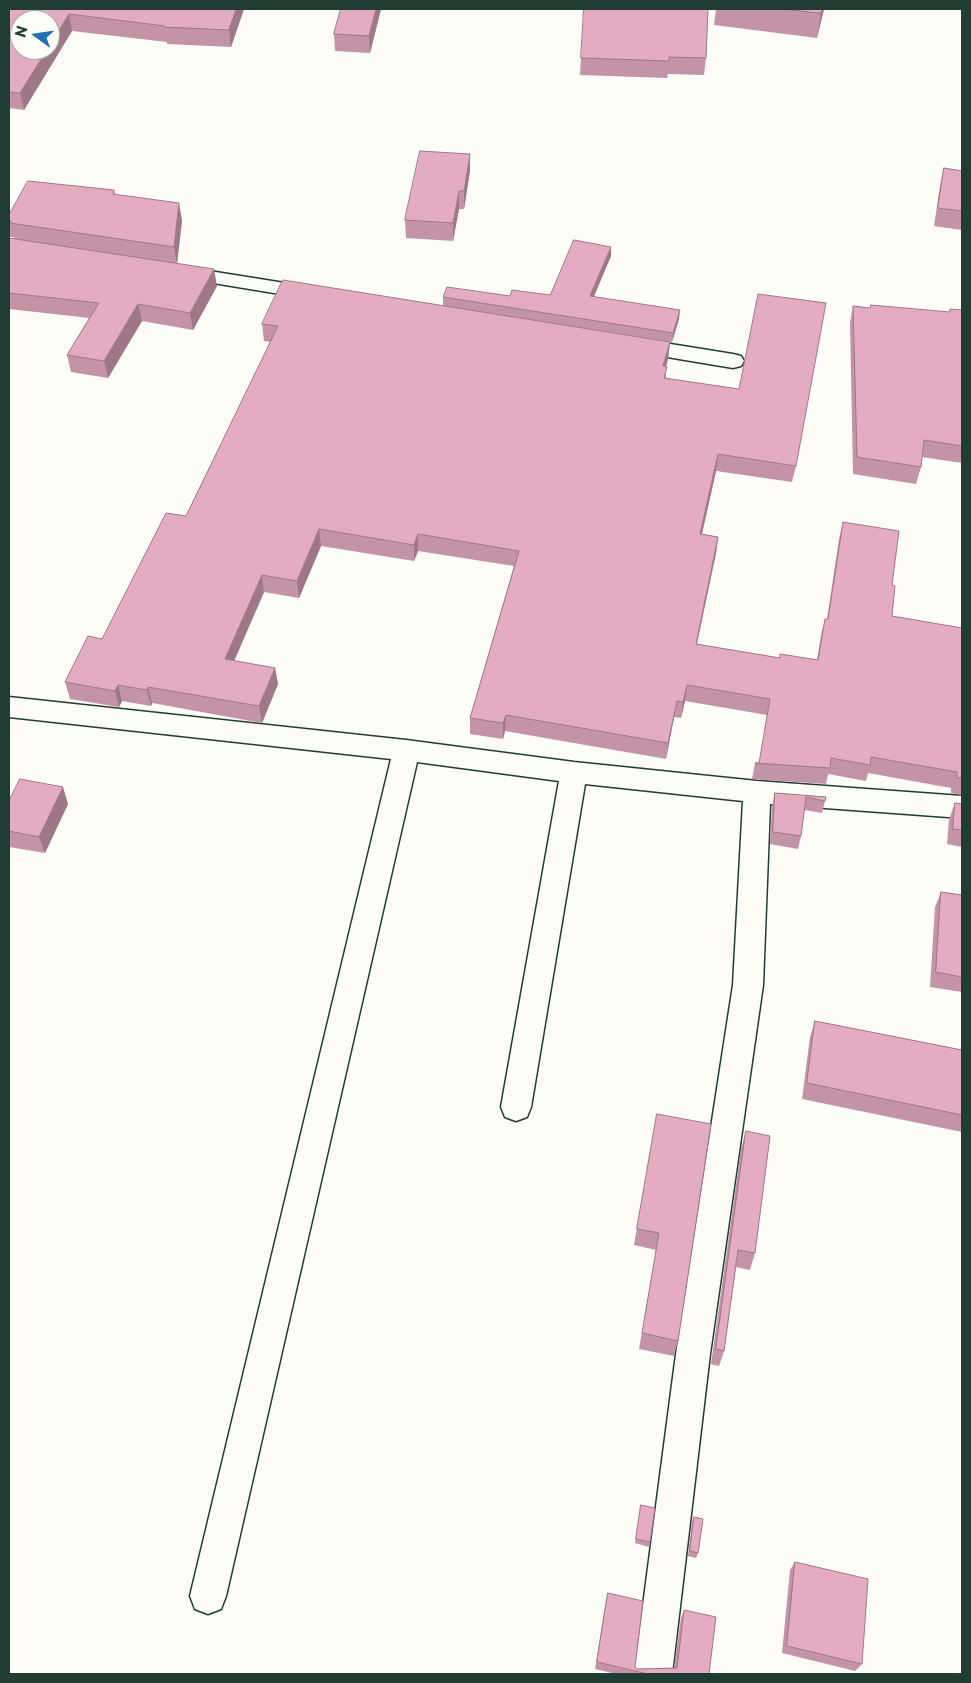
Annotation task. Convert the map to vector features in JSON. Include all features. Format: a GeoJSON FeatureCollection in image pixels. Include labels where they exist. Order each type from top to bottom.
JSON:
{"type":"FeatureCollection","features":[{"type":"Feature","properties":{"kind":"street"},"geometry":{"type":"LineString","coordinates":[[163,270],[340,298]]}},
{"type":"Feature","properties":{"kind":"street"},"geometry":{"type":"LineString","coordinates":[[615,342],[733,361]]}},
{"type":"Feature","properties":{"kind":"street"},"geometry":{"type":"LineString","coordinates":[[9,707],[406,750],[574,772],[757,792],[962,807]]}},
{"type":"Feature","properties":{"kind":"street"},"geometry":{"type":"LineString","coordinates":[[208,1596],[406,750]]}},
{"type":"Feature","properties":{"kind":"street"},"geometry":{"type":"LineString","coordinates":[[516,1107],[574,772]]}},
{"type":"Feature","properties":{"kind":"street"},"geometry":{"type":"LineString","coordinates":[[653,1674],[693,1354],[748,984],[757,792]]}},
{"type":"Feature","properties":{"kind":"building"},"geometry":{"type":"Polygon","coordinates":[[[9,9],[236,9],[229,30],[164,27],[69,14],[60,29],[60,10],[10,10],[10,60],[41,60],[20,93],[9,92],[9,9]]]}},
{"type":"Feature","properties":{"kind":"building"},"geometry":{"type":"Polygon","coordinates":[[[341,9],[376,9],[369,36],[334,34],[341,9]]]}},
{"type":"Feature","properties":{"kind":"building"},"geometry":{"type":"Polygon","coordinates":[[[584,9],[708,9],[706,58],[669,57],[669,61],[581,58],[584,9]]]}},
{"type":"Feature","properties":{"kind":"building"},"geometry":{"type":"Polygon","coordinates":[[[784,9],[822,9],[821,13],[784,9]]]}},
{"type":"Feature","properties":{"kind":"building"},"geometry":{"type":"Polygon","coordinates":[[[420,151],[470,154],[464,191],[459,191],[453,223],[405,220],[420,151]]]}},
{"type":"Feature","properties":{"kind":"building"},"geometry":{"type":"Polygon","coordinates":[[[944,168],[962,171],[962,211],[938,208],[944,168]]]}},
{"type":"Feature","properties":{"kind":"building"},"geometry":{"type":"Polygon","coordinates":[[[28,181],[114,190],[113,194],[179,203],[174,247],[10,223],[9,215],[28,181]]]}},
{"type":"Feature","properties":{"kind":"building"},"geometry":{"type":"Polygon","coordinates":[[[9,238],[214,269],[190,313],[138,304],[104,361],[67,355],[99,303],[9,293],[9,238]]]}},
{"type":"Feature","properties":{"kind":"building"},"geometry":{"type":"Polygon","coordinates":[[[574,240],[611,247],[590,296],[680,310],[673,333],[443,297],[447,287],[510,296],[512,290],[550,295],[574,240]]]}},
{"type":"Feature","properties":{"kind":"building"},"geometry":{"type":"Polygon","coordinates":[[[283,280],[670,342],[663,366],[667,367],[664,378],[739,389],[758,294],[826,303],[796,466],[718,454],[700,534],[718,537],[696,644],[780,658],[780,654],[818,660],[825,619],[828,619],[843,522],[899,531],[892,585],[895,586],[892,616],[962,628],[962,778],[957,778],[957,772],[871,757],[870,765],[831,758],[830,768],[755,763],[759,763],[770,699],[687,685],[683,702],[677,701],[668,743],[506,715],[503,723],[470,718],[519,551],[418,534],[414,545],[319,529],[297,581],[262,575],[225,659],[275,668],[259,706],[148,687],[147,690],[118,685],[115,691],[65,682],[88,636],[102,639],[166,513],[186,516],[278,326],[262,324],[283,280]]]}},
{"type":"Feature","properties":{"kind":"building"},"geometry":{"type":"Polygon","coordinates":[[[871,305],[950,312],[950,309],[962,310],[962,446],[924,440],[921,467],[857,457],[853,306],[870,308],[871,305]]]}},
{"type":"Feature","properties":{"kind":"building"},"geometry":{"type":"Polygon","coordinates":[[[20,779],[63,787],[39,837],[9,831],[9,801],[20,779]]]}},
{"type":"Feature","properties":{"kind":"building"},"geometry":{"type":"Polygon","coordinates":[[[775,793],[826,797],[825,801],[806,797],[801,836],[773,832],[775,793]]]}},
{"type":"Feature","properties":{"kind":"building"},"geometry":{"type":"Polygon","coordinates":[[[955,803],[962,804],[962,830],[953,829],[955,803]]]}},
{"type":"Feature","properties":{"kind":"building"},"geometry":{"type":"Polygon","coordinates":[[[941,892],[962,895],[962,977],[936,972],[941,892]]]}},
{"type":"Feature","properties":{"kind":"building"},"geometry":{"type":"Polygon","coordinates":[[[815,1021],[962,1050],[962,1115],[807,1083],[815,1021]]]}},
{"type":"Feature","properties":{"kind":"building"},"geometry":{"type":"Polygon","coordinates":[[[657,1114],[711,1124],[678,1341],[642,1333],[659,1233],[637,1229],[657,1114]]]}},
{"type":"Feature","properties":{"kind":"building"},"geometry":{"type":"Polygon","coordinates":[[[746,1131],[770,1136],[755,1253],[738,1250],[724,1351],[716,1349],[746,1131]]]}},
{"type":"Feature","properties":{"kind":"building"},"geometry":{"type":"Polygon","coordinates":[[[641,1505],[655,1508],[650,1542],[636,1539],[641,1505]]]}},
{"type":"Feature","properties":{"kind":"building"},"geometry":{"type":"Polygon","coordinates":[[[694,1517],[703,1519],[698,1553],[690,1551],[694,1517]]]}},
{"type":"Feature","properties":{"kind":"building"},"geometry":{"type":"Polygon","coordinates":[[[795,1562],[868,1579],[862,1664],[787,1646],[795,1562]]]}},
{"type":"Feature","properties":{"kind":"building"},"geometry":{"type":"Polygon","coordinates":[[[608,1593],[643,1601],[635,1667],[637,1669],[677,1668],[684,1610],[716,1617],[709,1674],[648,1674],[597,1662],[608,1593]]]}}]}
